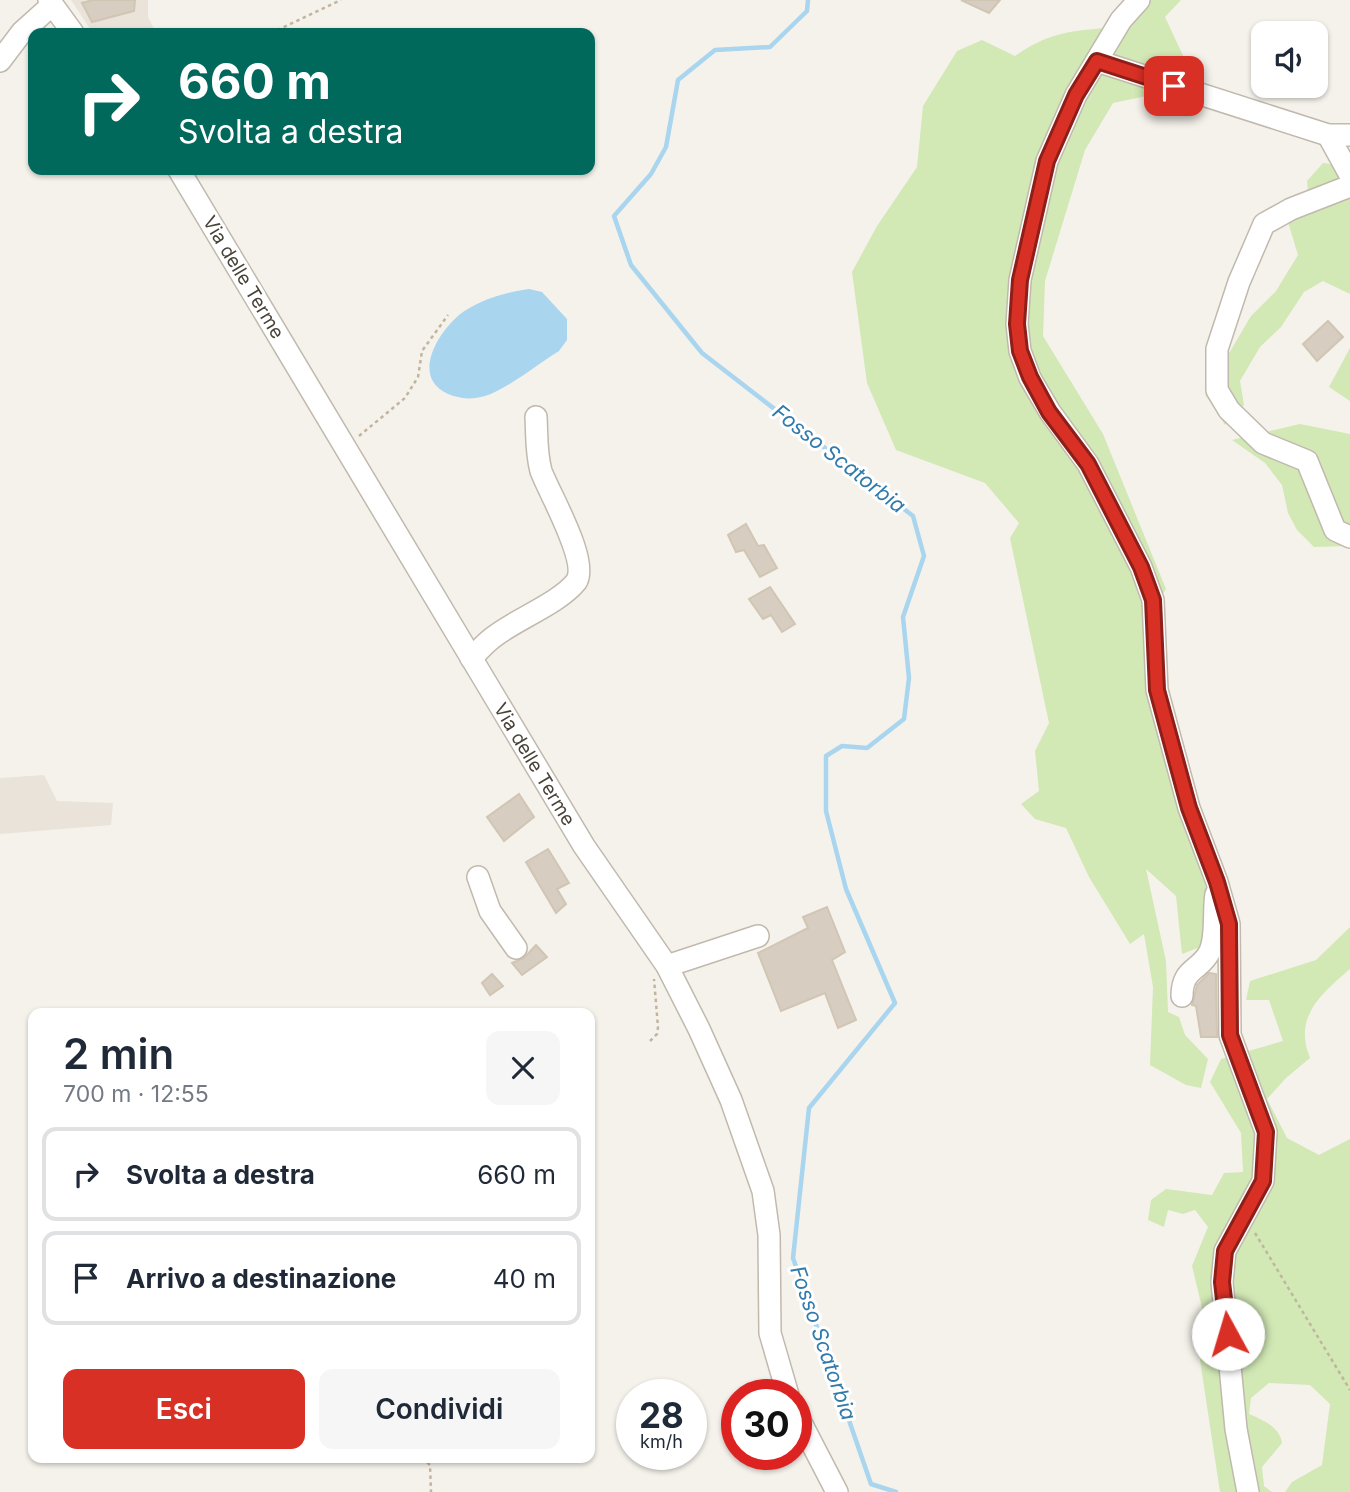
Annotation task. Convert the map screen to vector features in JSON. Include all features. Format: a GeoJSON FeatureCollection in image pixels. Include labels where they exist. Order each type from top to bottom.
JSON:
{"type":"FeatureCollection","features":[{"type":"Feature","properties":{"kind":"street"},"geometry":{"type":"LineString","coordinates":[[1139,0],[1121,20],[1076,95],[1047,161],[1020,280],[1017,324],[1020,351],[1030,377],[1049,412],[1088,464],[1141,567],[1153,600],[1157,690],[1189,808],[1217,882],[1229,924],[1230,1035],[1266,1132],[1263,1181],[1225,1251],[1222,1282],[1236,1429],[1248,1492]]}},
{"type":"Feature","properties":{"kind":"street"},"geometry":{"type":"LineString","coordinates":[[0,61],[22,32],[50,3],[70,28]]}},
{"type":"Feature","properties":{"kind":"street"},"geometry":{"type":"LineString","coordinates":[[1097,61],[1328,135],[1350,135]]}},
{"type":"Feature","properties":{"kind":"street"},"geometry":{"type":"LineString","coordinates":[[1328,135],[1350,175]]}},
{"type":"Feature","properties":{"kind":"street","name":"Via delle Terme"},"geometry":{"type":"LineString","coordinates":[[182,175],[584,846],[662,959],[731,1100],[763,1191],[769,1235],[769,1333],[783,1379]]}},
{"type":"Feature","properties":{"kind":"street"},"geometry":{"type":"LineString","coordinates":[[1350,186],[1291,209],[1264,224],[1239,282],[1217,349],[1217,390],[1229,410],[1264,443],[1307,461],[1335,530],[1350,537]]}},
{"type":"Feature","properties":{"kind":"street"},"geometry":{"type":"LineString","coordinates":[[471,658],[492,637],[557,597],[575,583],[579,576],[574,547],[541,471],[537,450],[537,417]]}},
{"type":"Feature","properties":{"kind":"street"},"geometry":{"type":"LineString","coordinates":[[478,877],[489,911],[516,948]]}},
{"type":"Feature","properties":{"kind":"street"},"geometry":{"type":"LineString","coordinates":[[1182,996],[1182,985],[1191,969],[1206,958],[1212,948],[1217,882]]}},
{"type":"Feature","properties":{"kind":"street"},"geometry":{"type":"LineString","coordinates":[[662,959],[758,936]]}},
{"type":"Feature","properties":{"kind":"street"},"geometry":{"type":"LineString","coordinates":[[812,1445],[836,1492]]}},
{"type":"Feature","properties":{"kind":"path"},"geometry":{"type":"LineString","coordinates":[[282,28],[341,0]]}},
{"type":"Feature","properties":{"kind":"path"},"geometry":{"type":"LineString","coordinates":[[345,447],[405,398],[418,377],[422,351],[448,315]]}},
{"type":"Feature","properties":{"kind":"path"},"geometry":{"type":"LineString","coordinates":[[650,1041],[657,1034],[654,1003],[662,959]]}},
{"type":"Feature","properties":{"kind":"path"},"geometry":{"type":"LineString","coordinates":[[1244,1215],[1350,1390]]}},
{"type":"Feature","properties":{"kind":"path"},"geometry":{"type":"LineString","coordinates":[[428,1463],[431,1492]]}},
{"type":"Feature","properties":{"kind":"shaded area"},"geometry":{"type":"Polygon","coordinates":[[[71,0],[148,0],[148,17],[154,28],[90,28],[71,0]]]}},
{"type":"Feature","properties":{"kind":"shaded area"},"geometry":{"type":"Polygon","coordinates":[[[44,775],[57,801],[113,803],[111,825],[0,834],[0,778],[44,775]]]}},
{"type":"Feature","properties":{"kind":"green space"},"geometry":{"type":"Polygon","coordinates":[[[1127,0],[1181,0],[1165,17],[1194,79],[1183,105],[1151,95],[1113,103],[1085,150],[1045,281],[1043,336],[1103,434],[1166,589],[1147,619],[1151,697],[1206,886],[1205,945],[1182,954],[1176,896],[1146,869],[1166,961],[1168,1012],[1179,1017],[1185,1035],[1208,1059],[1201,1088],[1186,1085],[1150,1065],[1153,987],[1144,934],[1130,944],[1089,877],[1066,828],[1035,819],[1021,804],[1039,791],[1035,751],[1049,723],[1010,538],[1019,523],[985,483],[896,450],[867,383],[852,272],[877,226],[917,167],[923,106],[957,51],[982,40],[1015,56],[1058,35],[1106,28],[1127,0]]]}},
{"type":"Feature","properties":{"kind":"green space"},"geometry":{"type":"Polygon","coordinates":[[[1323,163],[1350,167],[1350,294],[1323,281],[1304,292],[1281,327],[1260,347],[1240,381],[1244,405],[1225,425],[1205,394],[1251,316],[1276,291],[1298,255],[1287,219],[1309,205],[1307,181],[1323,163]]]}},
{"type":"Feature","properties":{"kind":"green space"},"geometry":{"type":"Polygon","coordinates":[[[1350,348],[1350,401],[1329,387],[1350,348]]]}},
{"type":"Feature","properties":{"kind":"green space"},"geometry":{"type":"Polygon","coordinates":[[[1300,424],[1350,434],[1350,546],[1314,547],[1297,530],[1288,513],[1282,485],[1265,463],[1232,440],[1300,424]]]}},
{"type":"Feature","properties":{"kind":"green space"},"geometry":{"type":"Polygon","coordinates":[[[1350,927],[1350,969],[1320,997],[1308,1018],[1305,1030],[1310,1058],[1267,1099],[1287,1138],[1319,1155],[1350,1139],[1350,1492],[1285,1492],[1292,1482],[1322,1465],[1330,1404],[1310,1385],[1269,1383],[1251,1398],[1249,1414],[1270,1425],[1281,1437],[1282,1443],[1262,1467],[1264,1486],[1272,1492],[1220,1492],[1198,1347],[1204,1316],[1192,1266],[1208,1227],[1195,1210],[1183,1214],[1168,1210],[1164,1227],[1148,1220],[1151,1200],[1166,1189],[1212,1195],[1224,1173],[1243,1172],[1241,1133],[1210,1082],[1221,1059],[1283,1041],[1269,1000],[1246,1000],[1250,981],[1316,960],[1350,927]]]}},
{"type":"Feature","properties":{"kind":"water"},"geometry":{"type":"Polygon","coordinates":[[[529,289],[542,292],[567,319],[567,340],[559,351],[513,382],[485,396],[462,398],[437,387],[429,367],[431,355],[451,323],[483,301],[529,289]]]}},
{"type":"Feature","properties":{"kind":"building"},"geometry":{"type":"Polygon","coordinates":[[[93,0],[135,0],[134,11],[92,22],[82,3],[93,0]]]}},
{"type":"Feature","properties":{"kind":"building"},"geometry":{"type":"Polygon","coordinates":[[[961,0],[1000,0],[989,13],[961,0]]]}},
{"type":"Feature","properties":{"kind":"building"},"geometry":{"type":"Polygon","coordinates":[[[1328,321],[1343,337],[1317,361],[1303,344],[1328,321]]]}},
{"type":"Feature","properties":{"kind":"building"},"geometry":{"type":"Polygon","coordinates":[[[746,524],[758,546],[764,545],[777,568],[760,577],[744,550],[736,552],[728,535],[746,524]]]}},
{"type":"Feature","properties":{"kind":"building"},"geometry":{"type":"Polygon","coordinates":[[[770,587],[795,624],[782,632],[771,615],[763,619],[749,599],[770,587]]]}},
{"type":"Feature","properties":{"kind":"building"},"geometry":{"type":"Polygon","coordinates":[[[519,794],[534,817],[504,841],[487,817],[519,794]]]}},
{"type":"Feature","properties":{"kind":"building"},"geometry":{"type":"Polygon","coordinates":[[[548,849],[569,883],[557,889],[566,904],[556,913],[526,862],[548,849]]]}},
{"type":"Feature","properties":{"kind":"building"},"geometry":{"type":"Polygon","coordinates":[[[827,907],[845,952],[832,960],[856,1020],[838,1028],[825,993],[781,1011],[758,953],[808,928],[803,917],[827,907]]]}},
{"type":"Feature","properties":{"kind":"building"},"geometry":{"type":"Polygon","coordinates":[[[536,945],[547,957],[522,975],[512,963],[524,958],[536,945]]]}},
{"type":"Feature","properties":{"kind":"building"},"geometry":{"type":"Polygon","coordinates":[[[1209,973],[1216,974],[1217,1037],[1201,1037],[1196,1006],[1192,1005],[1197,985],[1209,973]]]}},
{"type":"Feature","properties":{"kind":"building"},"geometry":{"type":"Polygon","coordinates":[[[492,974],[503,986],[490,995],[482,983],[492,974]]]}},
{"type":"Feature","properties":{"kind":"waterway","name":"Fosso Scatorbia"},"geometry":{"type":"LineString","coordinates":[[808,0],[807,11],[770,47],[715,50],[678,80],[666,147],[651,174],[614,216],[631,265],[702,353],[913,516],[924,556],[903,617],[909,678],[904,719],[867,748],[842,746],[826,756],[826,811],[846,889],[895,1003],[809,1108],[793,1258],[871,1484],[896,1492]]}},
{"type":"Feature","properties":{"kind":"route"},"geometry":{"type":"LineString","coordinates":[[1174,86],[1097,61],[1076,95],[1047,161],[1020,280],[1017,324],[1020,351],[1030,377],[1049,412],[1088,464],[1141,567],[1153,600],[1157,639],[1157,690],[1189,808],[1217,882],[1229,924],[1230,1035],[1256,1099],[1266,1132],[1263,1181],[1225,1251],[1222,1282],[1228,1334]]}}]}
